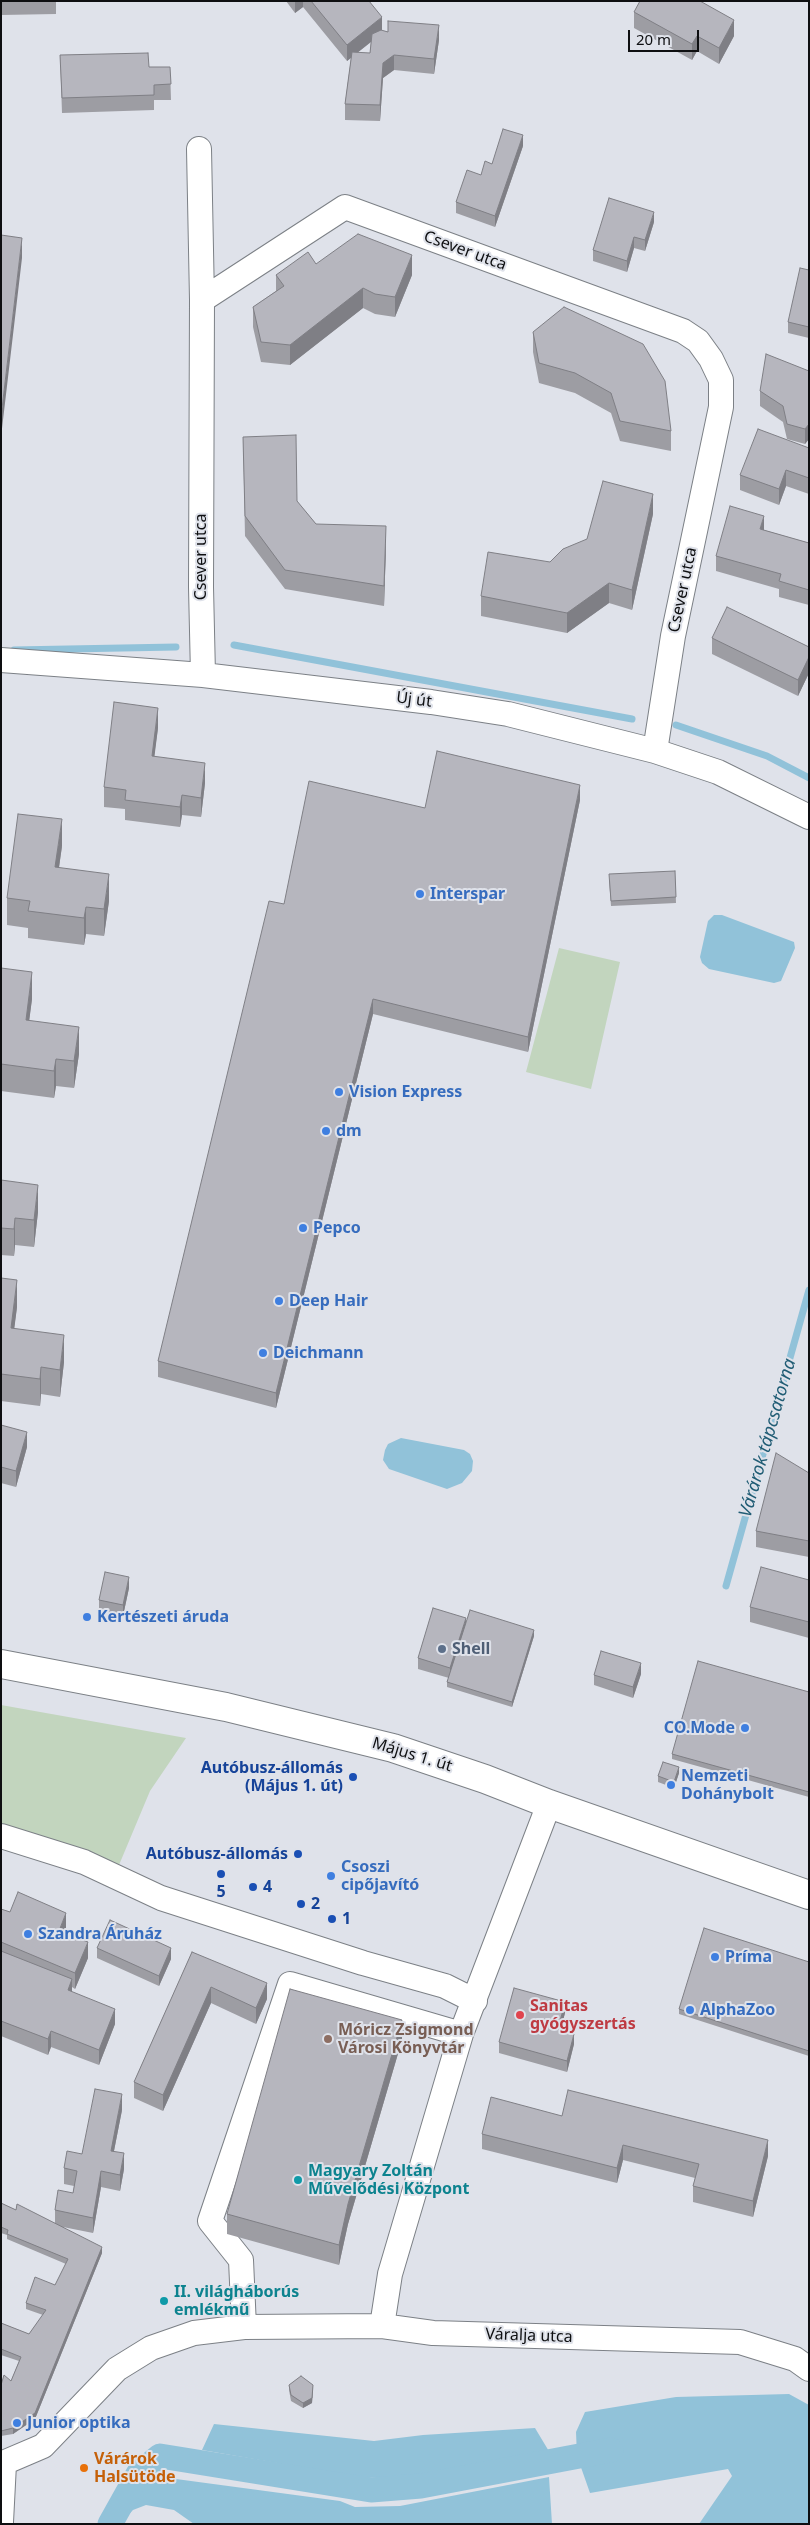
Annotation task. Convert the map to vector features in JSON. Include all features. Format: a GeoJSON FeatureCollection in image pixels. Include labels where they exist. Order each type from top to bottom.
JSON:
{"type":"FeatureCollection","features":[{"type":"Feature","properties":{"kind":"main road","name":"Május 1. út"},"geometry":{"type":"LineString","coordinates":[[1,1664],[226,1707],[365,1741],[485,1778],[549,1804],[809,1895]]}},
{"type":"Feature","properties":{"kind":"street"},"geometry":{"type":"LineString","coordinates":[[199,149],[202,300]]}},
{"type":"Feature","properties":{"kind":"street","name":"Csever utca"},"geometry":{"type":"LineString","coordinates":[[203,675],[201,588],[202,300],[346,207],[683,331],[698,341],[712,359],[721,380],[721,407],[673,636],[655,751]]}},
{"type":"Feature","properties":{"kind":"street","name":"Új út"},"geometry":{"type":"LineString","coordinates":[[1,660],[203,675],[431,702],[508,714],[655,751],[718,772],[809,817]]}},
{"type":"Feature","properties":{"kind":"street"},"geometry":{"type":"LineString","coordinates":[[382,2326],[390,2274],[461,2034],[549,1804]]}},
{"type":"Feature","properties":{"kind":"street"},"geometry":{"type":"LineString","coordinates":[[1,1836],[84,1862],[161,1898],[363,1963],[446,1986],[475,2001]]}},
{"type":"Feature","properties":{"kind":"street"},"geometry":{"type":"LineString","coordinates":[[244,2327],[241,2260],[210,2221],[290,1984],[461,2034]]}},
{"type":"Feature","properties":{"kind":"street","name":"Váralja utca"},"geometry":{"type":"LineString","coordinates":[[2,2464],[43,2446],[117,2369],[150,2348],[194,2332],[244,2327],[382,2326],[433,2333],[740,2342],[795,2359],[809,2369]]}},
{"type":"Feature","properties":{"kind":"street"},"geometry":{"type":"LineString","coordinates":[[1,2522],[2,2464]]}},
{"type":"Feature","properties":{"kind":"green space"},"geometry":{"type":"Polygon","coordinates":[[[559,948],[620,962],[591,1089],[526,1072],[559,948]]]}},
{"type":"Feature","properties":{"kind":"green space"},"geometry":{"type":"Polygon","coordinates":[[[1,1705],[186,1738],[150,1791],[119,1865],[1,1824],[1,1705]]]}},
{"type":"Feature","properties":{"kind":"water"},"geometry":{"type":"Polygon","coordinates":[[[714,915],[722,915],[794,942],[795,948],[781,981],[774,983],[709,969],[702,963],[700,957],[708,921],[714,915]]]}},
{"type":"Feature","properties":{"kind":"water"},"geometry":{"type":"Polygon","coordinates":[[[401,1438],[464,1450],[470,1454],[473,1461],[472,1471],[462,1483],[447,1489],[389,1469],[383,1460],[385,1450],[388,1444],[401,1438]]]}},
{"type":"Feature","properties":{"kind":"water"},"geometry":{"type":"Polygon","coordinates":[[[789,2394],[809,2405],[809,2524],[699,2524],[732,2476],[728,2469],[590,2493],[577,2456],[576,2432],[585,2412],[676,2397],[789,2394]]]}},
{"type":"Feature","properties":{"kind":"water"},"geometry":{"type":"Polygon","coordinates":[[[214,2424],[374,2441],[423,2435],[535,2428],[550,2453],[424,2476],[364,2478],[202,2450],[214,2424]]]}},
{"type":"Feature","properties":{"kind":"water"},"geometry":{"type":"Polygon","coordinates":[[[549,2477],[552,2524],[194,2524],[174,2510],[146,2505],[133,2510],[119,2524],[99,2524],[122,2482],[159,2478],[340,2501],[355,2507],[400,2506],[549,2477]]]}},
{"type":"Feature","properties":{"kind":"building"},"geometry":{"type":"Polygon","coordinates":[[[311,1],[369,1],[382,17],[347,45],[311,1]]]}},
{"type":"Feature","properties":{"kind":"building"},"geometry":{"type":"Polygon","coordinates":[[[640,1],[700,1],[734,20],[719,48],[697,36],[692,44],[634,12],[640,1]]]}},
{"type":"Feature","properties":{"kind":"building"},"geometry":{"type":"Polygon","coordinates":[[[388,21],[439,25],[434,59],[394,55],[383,63],[380,105],[345,104],[352,52],[370,53],[372,34],[381,30],[388,32],[388,21]]]}},
{"type":"Feature","properties":{"kind":"building"},"geometry":{"type":"Polygon","coordinates":[[[148,53],[149,67],[170,67],[171,84],[154,85],[154,95],[62,98],[60,55],[148,53]]]}},
{"type":"Feature","properties":{"kind":"building"},"geometry":{"type":"Polygon","coordinates":[[[503,129],[523,135],[495,216],[456,202],[467,170],[481,175],[485,161],[492,164],[503,129]]]}},
{"type":"Feature","properties":{"kind":"building"},"geometry":{"type":"Polygon","coordinates":[[[609,198],[654,212],[645,240],[634,237],[627,261],[593,250],[609,198]]]}},
{"type":"Feature","properties":{"kind":"building"},"geometry":{"type":"Polygon","coordinates":[[[358,234],[412,255],[395,297],[375,294],[363,288],[290,345],[261,342],[253,307],[284,286],[276,275],[308,252],[316,264],[358,234]]]}},
{"type":"Feature","properties":{"kind":"building"},"geometry":{"type":"Polygon","coordinates":[[[1,235],[22,238],[1,417],[1,235]]]}},
{"type":"Feature","properties":{"kind":"building"},"geometry":{"type":"Polygon","coordinates":[[[800,268],[809,270],[809,327],[788,322],[800,268]]]}},
{"type":"Feature","properties":{"kind":"building"},"geometry":{"type":"Polygon","coordinates":[[[564,307],[643,344],[665,381],[671,431],[620,421],[611,393],[575,373],[539,363],[533,332],[564,307]]]}},
{"type":"Feature","properties":{"kind":"building"},"geometry":{"type":"Polygon","coordinates":[[[766,354],[809,371],[809,424],[805,429],[787,424],[783,406],[760,391],[766,354]]]}},
{"type":"Feature","properties":{"kind":"building"},"geometry":{"type":"Polygon","coordinates":[[[758,429],[809,448],[809,478],[786,470],[779,489],[740,475],[758,429]]]}},
{"type":"Feature","properties":{"kind":"building"},"geometry":{"type":"Polygon","coordinates":[[[296,435],[297,501],[316,524],[386,526],[384,586],[285,570],[245,516],[243,437],[296,435]]]}},
{"type":"Feature","properties":{"kind":"building"},"geometry":{"type":"Polygon","coordinates":[[[603,481],[653,494],[632,590],[609,583],[567,613],[481,596],[488,552],[550,562],[563,549],[587,539],[603,481]]]}},
{"type":"Feature","properties":{"kind":"building"},"geometry":{"type":"Polygon","coordinates":[[[730,506],[764,516],[760,529],[809,543],[809,590],[779,581],[781,574],[716,556],[730,506]]]}},
{"type":"Feature","properties":{"kind":"building"},"geometry":{"type":"Polygon","coordinates":[[[727,607],[809,647],[809,657],[798,680],[712,638],[727,607]]]}},
{"type":"Feature","properties":{"kind":"building"},"geometry":{"type":"Polygon","coordinates":[[[114,702],[158,708],[152,756],[205,763],[201,798],[182,795],[180,807],[125,800],[126,790],[104,787],[114,702]]]}},
{"type":"Feature","properties":{"kind":"building"},"geometry":{"type":"Polygon","coordinates":[[[437,751],[580,785],[528,1037],[373,999],[276,1393],[158,1361],[269,901],[284,904],[309,781],[425,808],[437,751]]]}},
{"type":"Feature","properties":{"kind":"building"},"geometry":{"type":"Polygon","coordinates":[[[18,814],[62,819],[55,867],[109,874],[104,909],[86,907],[84,918],[28,911],[30,901],[7,898],[18,814]]]}},
{"type":"Feature","properties":{"kind":"building"},"geometry":{"type":"Polygon","coordinates":[[[675,871],[676,897],[611,901],[609,874],[675,871]]]}},
{"type":"Feature","properties":{"kind":"building"},"geometry":{"type":"Polygon","coordinates":[[[1,968],[32,972],[26,1020],[79,1027],[74,1061],[56,1059],[54,1071],[1,1064],[1,968]]]}},
{"type":"Feature","properties":{"kind":"building"},"geometry":{"type":"Polygon","coordinates":[[[1,1180],[38,1185],[34,1220],[15,1218],[14,1229],[1,1228],[1,1180]]]}},
{"type":"Feature","properties":{"kind":"building"},"geometry":{"type":"Polygon","coordinates":[[[1,1278],[17,1280],[11,1328],[64,1335],[60,1370],[41,1367],[40,1379],[1,1374],[1,1278]]]}},
{"type":"Feature","properties":{"kind":"building"},"geometry":{"type":"Polygon","coordinates":[[[1,1425],[27,1432],[16,1471],[1,1467],[1,1425]]]}},
{"type":"Feature","properties":{"kind":"building"},"geometry":{"type":"Polygon","coordinates":[[[776,1453],[809,1473],[809,1541],[756,1531],[776,1453]]]}},
{"type":"Feature","properties":{"kind":"building"},"geometry":{"type":"Polygon","coordinates":[[[761,1567],[809,1580],[809,1622],[750,1607],[761,1567]]]}},
{"type":"Feature","properties":{"kind":"building"},"geometry":{"type":"Polygon","coordinates":[[[105,1572],[129,1577],[123,1605],[99,1600],[105,1572]]]}},
{"type":"Feature","properties":{"kind":"building","name":"Shell"},"geometry":{"type":"Polygon","coordinates":[[[433,1608],[466,1618],[450,1668],[418,1658],[433,1608]]]}},
{"type":"Feature","properties":{"kind":"building"},"geometry":{"type":"Polygon","coordinates":[[[470,1610],[534,1630],[512,1702],[447,1682],[470,1610]]]}},
{"type":"Feature","properties":{"kind":"building"},"geometry":{"type":"Polygon","coordinates":[[[601,1651],[641,1663],[633,1687],[594,1675],[601,1651]]]}},
{"type":"Feature","properties":{"kind":"building","name":"CO.Mode"},"geometry":{"type":"Polygon","coordinates":[[[698,1661],[809,1692],[809,1792],[672,1754],[698,1661]]]}},
{"type":"Feature","properties":{"kind":"building"},"geometry":{"type":"Polygon","coordinates":[[[663,1762],[679,1767],[674,1782],[658,1776],[663,1762]]]}},
{"type":"Feature","properties":{"kind":"building"},"geometry":{"type":"Polygon","coordinates":[[[18,1892],[66,1913],[59,1931],[88,1942],[75,1973],[1,1942],[1,1909],[10,1912],[18,1892]]]}},
{"type":"Feature","properties":{"kind":"building"},"geometry":{"type":"Polygon","coordinates":[[[110,1920],[171,1948],[159,1976],[97,1948],[110,1920]]]}},
{"type":"Feature","properties":{"kind":"building"},"geometry":{"type":"Polygon","coordinates":[[[704,1928],[809,1962],[809,2051],[679,2009],[704,1928]]]}},
{"type":"Feature","properties":{"kind":"building"},"geometry":{"type":"Polygon","coordinates":[[[1,1951],[72,1979],[68,1990],[115,2009],[99,2050],[51,2031],[48,2039],[1,2021],[1,1951]]]}},
{"type":"Feature","properties":{"kind":"building"},"geometry":{"type":"Polygon","coordinates":[[[192,1952],[267,1983],[256,2008],[211,1987],[163,2095],[134,2082],[192,1952]]]}},
{"type":"Feature","properties":{"kind":"building"},"geometry":{"type":"Polygon","coordinates":[[[514,1988],[565,2002],[558,2029],[574,2034],[567,2061],[499,2042],[514,1988]]]}},
{"type":"Feature","properties":{"kind":"building"},"geometry":{"type":"Polygon","coordinates":[[[290,1989],[402,2020],[348,2204],[339,2245],[227,2214],[290,1989]]]}},
{"type":"Feature","properties":{"kind":"building"},"geometry":{"type":"Polygon","coordinates":[[[95,2089],[122,2094],[111,2151],[124,2153],[120,2175],[101,2171],[93,2218],[55,2210],[58,2190],[73,2193],[77,2171],[64,2168],[67,2151],[82,2154],[95,2089]]]}},
{"type":"Feature","properties":{"kind":"building"},"geometry":{"type":"Polygon","coordinates":[[[568,2090],[768,2140],[753,2201],[693,2186],[699,2164],[623,2145],[617,2168],[482,2134],[491,2097],[562,2116],[568,2090]]]}},
{"type":"Feature","properties":{"kind":"building"},"geometry":{"type":"Polygon","coordinates":[[[1,2203],[16,2210],[17,2204],[102,2247],[35,2413],[13,2428],[1,2431],[1,2385],[4,2375],[11,2381],[21,2357],[1,2349],[1,2323],[29,2334],[46,2310],[26,2303],[35,2277],[55,2285],[68,2259],[7,2234],[8,2230],[1,2227],[1,2203]]]}},
{"type":"Feature","properties":{"kind":"building"},"geometry":{"type":"Polygon","coordinates":[[[301,2376],[313,2385],[312,2398],[303,2403],[291,2395],[289,2385],[301,2376]]]}},
{"type":"Feature","properties":{"kind":"waterway"},"geometry":{"type":"LineString","coordinates":[[234,645],[632,719]]}},
{"type":"Feature","properties":{"kind":"waterway"},"geometry":{"type":"LineString","coordinates":[[14,650],[176,647]]}},
{"type":"Feature","properties":{"kind":"waterway"},"geometry":{"type":"LineString","coordinates":[[676,725],[767,756],[809,778]]}},
{"type":"Feature","properties":{"kind":"waterway","name":"Várárok tápcsatorna"},"geometry":{"type":"LineString","coordinates":[[726,1586],[809,1290]]}},
{"type":"Feature","properties":{"kind":"waterway"},"geometry":{"type":"LineString","coordinates":[[110,2524],[138,2474],[160,2456],[371,2490],[421,2486],[611,2450]]}},
{"type":"Feature","properties":{"kind":"place","name":"Interspar"},"geometry":{"type":"Point","coordinates":[420,894]}},
{"type":"Feature","properties":{"kind":"place","name":"Vision Express"},"geometry":{"type":"Point","coordinates":[339,1092]}},
{"type":"Feature","properties":{"kind":"place","name":"dm"},"geometry":{"type":"Point","coordinates":[326,1131]}},
{"type":"Feature","properties":{"kind":"place","name":"Pepco"},"geometry":{"type":"Point","coordinates":[303,1228]}},
{"type":"Feature","properties":{"kind":"place","name":"Deep Hair"},"geometry":{"type":"Point","coordinates":[279,1301]}},
{"type":"Feature","properties":{"kind":"place","name":"Deichmann"},"geometry":{"type":"Point","coordinates":[263,1353]}},
{"type":"Feature","properties":{"kind":"place","name":"Kertészeti áruda"},"geometry":{"type":"Point","coordinates":[87,1617]}},
{"type":"Feature","properties":{"kind":"place","name":"Shell"},"geometry":{"type":"Point","coordinates":[442,1649]}},
{"type":"Feature","properties":{"kind":"place","name":"CO.Mode"},"geometry":{"type":"Point","coordinates":[745,1728]}},
{"type":"Feature","properties":{"kind":"place","name":"Autóbusz-állomás (Május 1. út)"},"geometry":{"type":"Point","coordinates":[353,1777]}},
{"type":"Feature","properties":{"kind":"place","name":"Nemzeti Dohánybolt"},"geometry":{"type":"Point","coordinates":[671,1785]}},
{"type":"Feature","properties":{"kind":"place","name":"Autóbusz-állomás"},"geometry":{"type":"Point","coordinates":[298,1854]}},
{"type":"Feature","properties":{"kind":"place","name":"5"},"geometry":{"type":"Point","coordinates":[221,1874]}},
{"type":"Feature","properties":{"kind":"place","name":"Csoszi cipőjavító"},"geometry":{"type":"Point","coordinates":[331,1876]}},
{"type":"Feature","properties":{"kind":"place","name":"4"},"geometry":{"type":"Point","coordinates":[253,1887]}},
{"type":"Feature","properties":{"kind":"place","name":"2"},"geometry":{"type":"Point","coordinates":[301,1904]}},
{"type":"Feature","properties":{"kind":"place","name":"1"},"geometry":{"type":"Point","coordinates":[332,1919]}},
{"type":"Feature","properties":{"kind":"place","name":"Szandra Áruház"},"geometry":{"type":"Point","coordinates":[28,1934]}},
{"type":"Feature","properties":{"kind":"place","name":"Príma"},"geometry":{"type":"Point","coordinates":[715,1957]}},
{"type":"Feature","properties":{"kind":"place","name":"AlphaZoo"},"geometry":{"type":"Point","coordinates":[690,2010]}},
{"type":"Feature","properties":{"kind":"place","name":"Sanitas gyógyszertás"},"geometry":{"type":"Point","coordinates":[520,2015]}},
{"type":"Feature","properties":{"kind":"place","name":"Móricz Zsigmond Városi Könyvtár"},"geometry":{"type":"Point","coordinates":[328,2039]}},
{"type":"Feature","properties":{"kind":"place","name":"Magyary Zoltán Művelődési Központ"},"geometry":{"type":"Point","coordinates":[298,2180]}},
{"type":"Feature","properties":{"kind":"place","name":"II. világháborús emlékmű"},"geometry":{"type":"Point","coordinates":[164,2301]}},
{"type":"Feature","properties":{"kind":"place","name":"Junior optika"},"geometry":{"type":"Point","coordinates":[17,2423]}},
{"type":"Feature","properties":{"kind":"place","name":"Várárok Halsütöde"},"geometry":{"type":"Point","coordinates":[84,2468]}}]}
